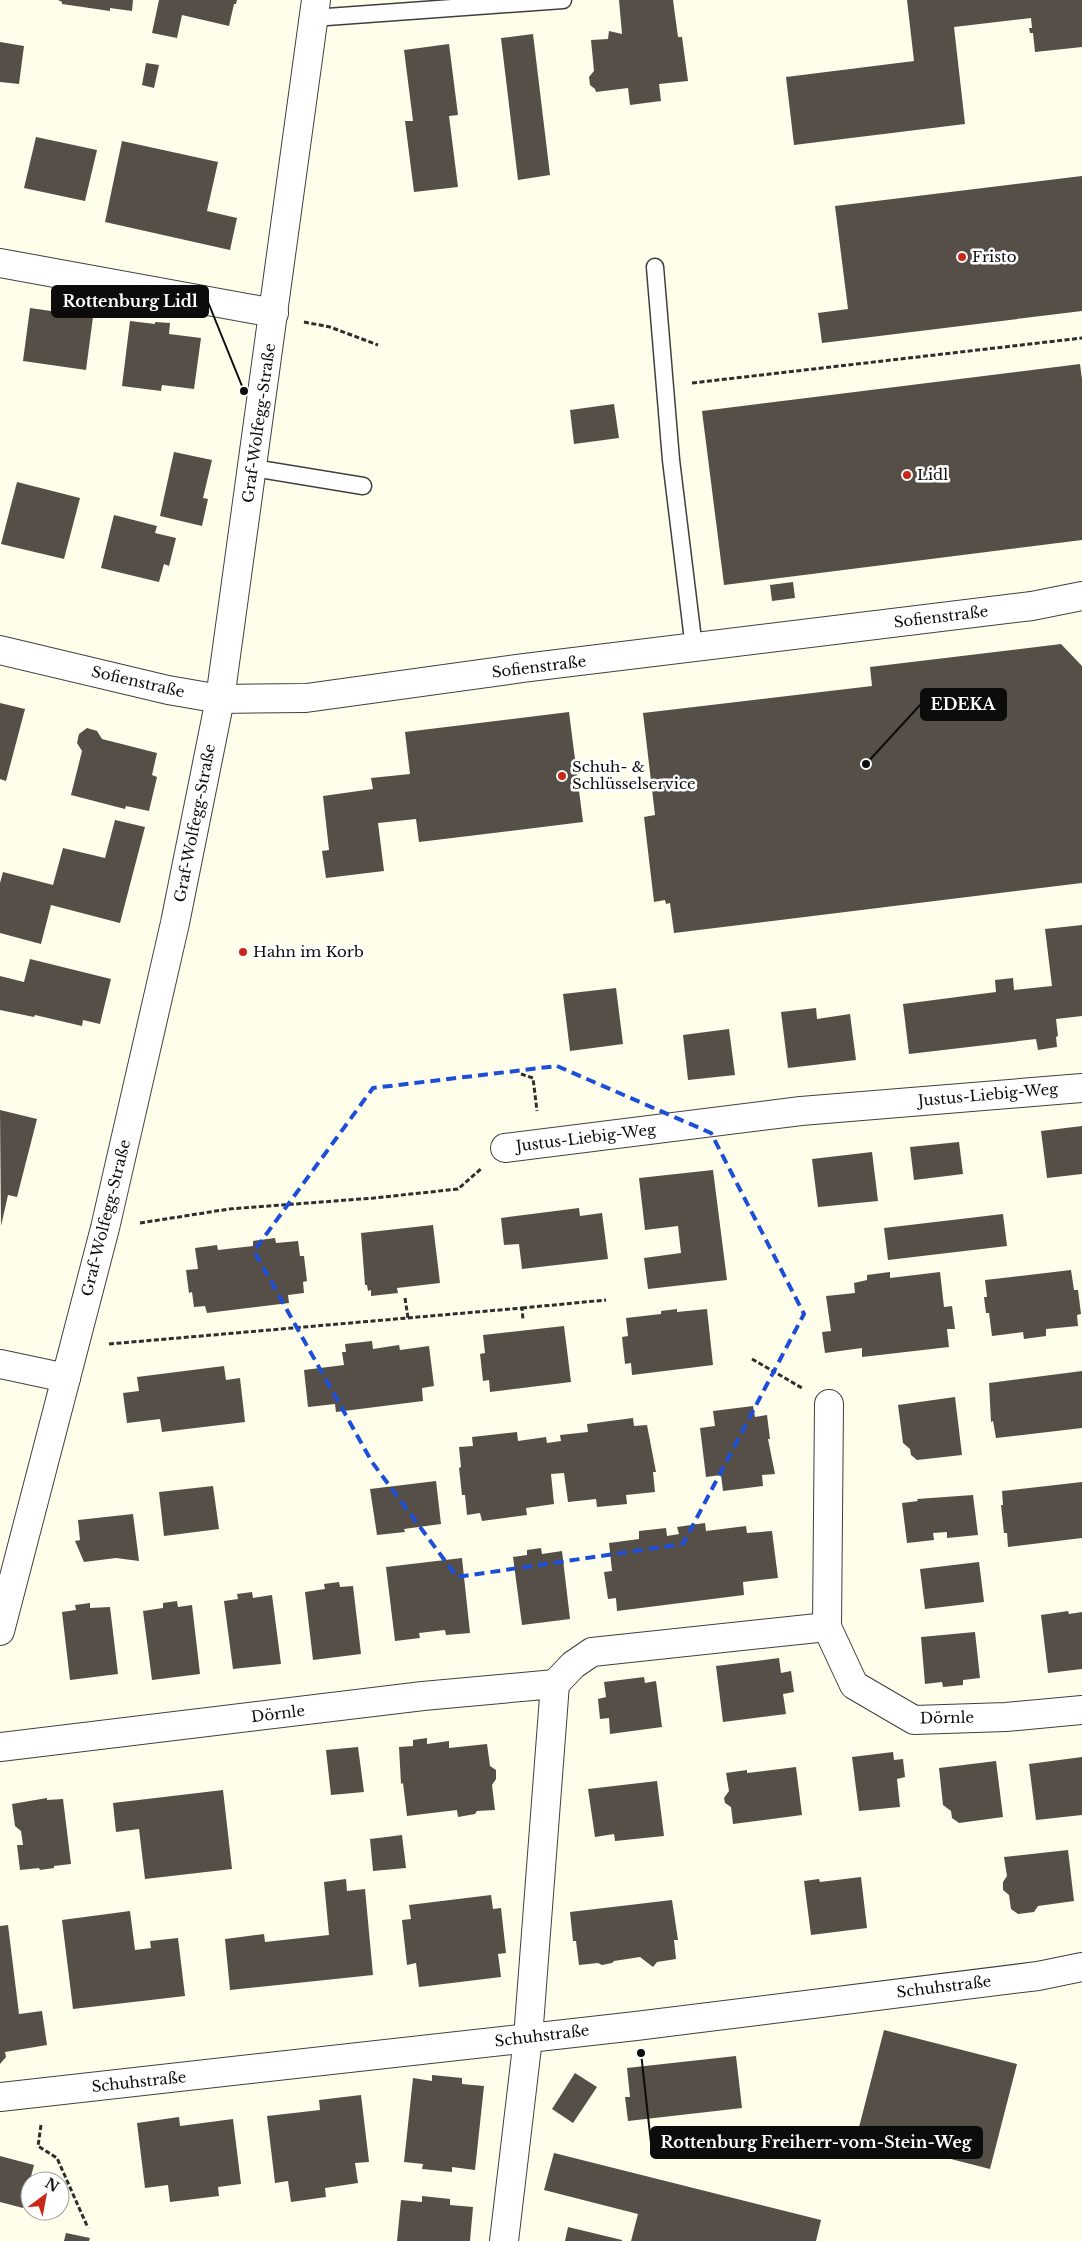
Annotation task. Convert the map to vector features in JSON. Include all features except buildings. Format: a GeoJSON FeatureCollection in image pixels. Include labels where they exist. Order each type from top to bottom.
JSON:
{"type":"FeatureCollection","features":[{"type":"Feature","properties":{"kind":"street","name":"Graf-Wolfegg-Straße"},"geometry":{"type":"LineString","coordinates":[[0,1631],[105,1228],[175,923],[220,699],[315,9]]}},
{"type":"Feature","properties":{"kind":"street"},"geometry":{"type":"LineString","coordinates":[[0,263],[274,313]]}},
{"type":"Feature","properties":{"kind":"street","name":"Sofienstraße"},"geometry":{"type":"LineString","coordinates":[[0,650],[168,690],[220,699],[306,698],[523,668],[1032,606],[1082,596]]}},
{"type":"Feature","properties":{"kind":"street","name":"Justus-Liebig-Weg"},"geometry":{"type":"LineString","coordinates":[[505,1148],[801,1111],[1082,1088]]}},
{"type":"Feature","properties":{"kind":"street"},"geometry":{"type":"LineString","coordinates":[[0,1364],[66,1378]]}},
{"type":"Feature","properties":{"kind":"street","name":"Dörnle"},"geometry":{"type":"LineString","coordinates":[[829,1404],[827,1627],[854,1685],[914,1720],[1006,1717],[1082,1710]]}},
{"type":"Feature","properties":{"kind":"street"},"geometry":{"type":"LineString","coordinates":[[504,2241],[528,2038],[556,1684],[573,1665],[592,1652],[827,1627]]}},
{"type":"Feature","properties":{"kind":"street","name":"Dörnle"},"geometry":{"type":"LineString","coordinates":[[0,1747],[423,1696],[556,1684]]}},
{"type":"Feature","properties":{"kind":"street","name":"Schuhstraße"},"geometry":{"type":"LineString","coordinates":[[0,2097],[528,2038],[1038,1976],[1082,1967]]}},
{"type":"Feature","properties":{"kind":"lane"},"geometry":{"type":"LineString","coordinates":[[315,9],[563,0]]}},
{"type":"Feature","properties":{"kind":"lane"},"geometry":{"type":"LineString","coordinates":[[655,267],[664,386],[694,648]]}},
{"type":"Feature","properties":{"kind":"lane"},"geometry":{"type":"LineString","coordinates":[[253,468],[363,486]]}},
{"type":"Feature","properties":{"kind":"path"},"geometry":{"type":"LineString","coordinates":[[274,313],[330,327],[378,345]]}},
{"type":"Feature","properties":{"kind":"path"},"geometry":{"type":"LineString","coordinates":[[664,386],[1082,338]]}},
{"type":"Feature","properties":{"kind":"path"},"geometry":{"type":"LineString","coordinates":[[521,1074],[533,1078],[541,1144]]}},
{"type":"Feature","properties":{"kind":"path","name":"Justus-Liebig-Weg"},"geometry":{"type":"LineString","coordinates":[[105,1228],[229,1209],[374,1198],[458,1189],[505,1148]]}},
{"type":"Feature","properties":{"kind":"path"},"geometry":{"type":"LineString","coordinates":[[405,1298],[408,1318]]}},
{"type":"Feature","properties":{"kind":"path"},"geometry":{"type":"LineString","coordinates":[[74,1348],[606,1300]]}},
{"type":"Feature","properties":{"kind":"path"},"geometry":{"type":"LineString","coordinates":[[522,1308],[523,1320]]}},
{"type":"Feature","properties":{"kind":"path"},"geometry":{"type":"LineString","coordinates":[[752,1359],[829,1404]]}},
{"type":"Feature","properties":{"kind":"path"},"geometry":{"type":"LineString","coordinates":[[46,2092],[38,2146],[57,2158],[88,2228]]}},
{"type":"Feature","properties":{"kind":"highlighted area"},"geometry":{"type":"Polygon","coordinates":[[[557,1066],[711,1133],[804,1314],[683,1544],[457,1577],[372,1462],[254,1251],[373,1088],[557,1066]]]}},
{"type":"Feature","properties":{"kind":"place","name":"Fristo"},"geometry":{"type":"Point","coordinates":[962,257]}},
{"type":"Feature","properties":{"kind":"place","name":"Rottenburg Lidl"},"geometry":{"type":"Point","coordinates":[244,391]}},
{"type":"Feature","properties":{"kind":"place","name":"Lidl"},"geometry":{"type":"Point","coordinates":[907,475]}},
{"type":"Feature","properties":{"kind":"place","name":"EDEKA"},"geometry":{"type":"Point","coordinates":[866,764]}},
{"type":"Feature","properties":{"kind":"place","name":"Schuh- & Schlüsselservice"},"geometry":{"type":"Point","coordinates":[562,776]}},
{"type":"Feature","properties":{"kind":"place","name":"Hahn im Korb"},"geometry":{"type":"Point","coordinates":[243,952]}},
{"type":"Feature","properties":{"kind":"place","name":"Rottenburg Freiherr-vom-Stein-Weg"},"geometry":{"type":"Point","coordinates":[641,2053]}}]}
